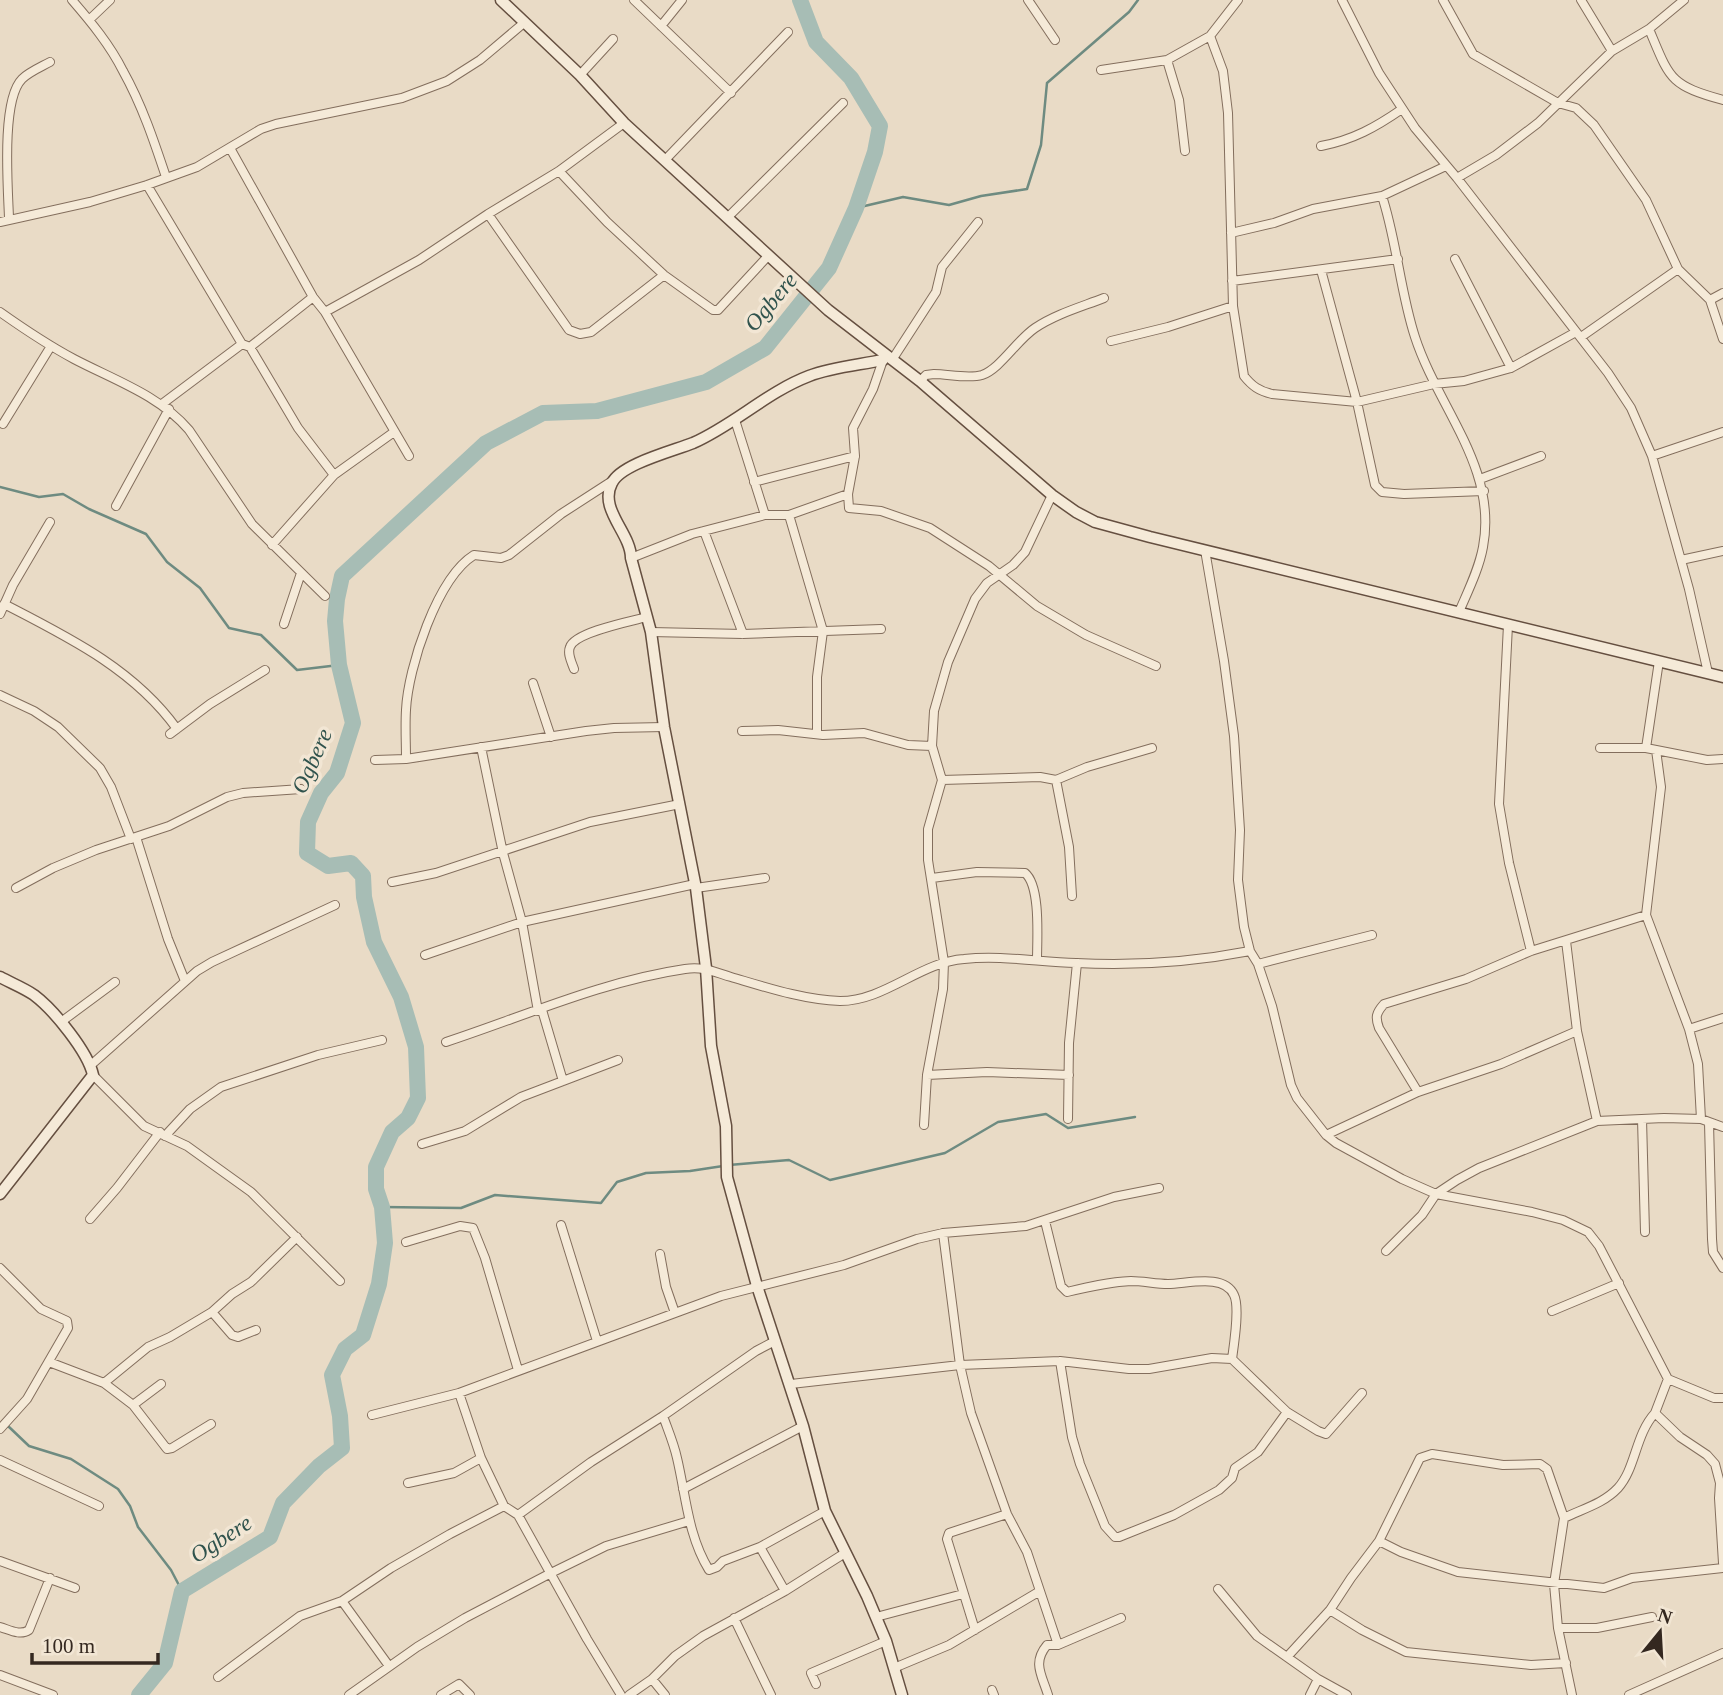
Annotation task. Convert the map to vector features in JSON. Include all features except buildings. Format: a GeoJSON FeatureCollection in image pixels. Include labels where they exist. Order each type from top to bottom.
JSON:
{"type":"FeatureCollection","features":[{"type":"Feature","properties":{"kind":"street"},"geometry":{"type":"LineString","coordinates":[[72,0],[124,71],[144,113],[166,177]]}},
{"type":"Feature","properties":{"kind":"street"},"geometry":{"type":"LineString","coordinates":[[89,20],[110,0]]}},
{"type":"Feature","properties":{"kind":"street"},"geometry":{"type":"LineString","coordinates":[[501,0],[580,75],[624,123],[666,159],[800,286],[887,358],[920,381],[1052,495],[1076,512],[1095,522],[1723,677]]}},
{"type":"Feature","properties":{"kind":"street"},"geometry":{"type":"LineString","coordinates":[[634,0],[731,93]]}},
{"type":"Feature","properties":{"kind":"street"},"geometry":{"type":"LineString","coordinates":[[661,26],[682,0]]}},
{"type":"Feature","properties":{"kind":"street"},"geometry":{"type":"LineString","coordinates":[[1028,0],[1055,40]]}},
{"type":"Feature","properties":{"kind":"street"},"geometry":{"type":"LineString","coordinates":[[1101,70],[1167,60],[1210,36],[1238,0]]}},
{"type":"Feature","properties":{"kind":"street"},"geometry":{"type":"LineString","coordinates":[[1342,0],[1379,73],[1402,109],[1578,335],[1639,424],[1652,456],[1681,560],[1708,673]]}},
{"type":"Feature","properties":{"kind":"street"},"geometry":{"type":"LineString","coordinates":[[1443,0],[1473,54],[1558,103],[1576,108],[1594,125],[1646,200],[1678,270],[1710,300],[1723,339]]}},
{"type":"Feature","properties":{"kind":"street"},"geometry":{"type":"LineString","coordinates":[[1581,0],[1612,51]]}},
{"type":"Feature","properties":{"kind":"street"},"geometry":{"type":"LineString","coordinates":[[1457,178],[1496,155],[1538,122],[1612,51],[1649,29],[1684,0]]}},
{"type":"Feature","properties":{"kind":"street"},"geometry":{"type":"LineString","coordinates":[[0,222],[90,202],[147,185],[197,167],[261,129],[276,124],[402,98],[447,80],[480,60],[525,22]]}},
{"type":"Feature","properties":{"kind":"street"},"geometry":{"type":"LineString","coordinates":[[1649,29],[1665,67],[1675,81],[1691,91],[1723,100]]}},
{"type":"Feature","properties":{"kind":"street"},"geometry":{"type":"LineString","coordinates":[[666,159],[788,32]]}},
{"type":"Feature","properties":{"kind":"street"},"geometry":{"type":"LineString","coordinates":[[1210,36],[1223,71],[1228,113],[1233,306],[1244,376],[1260,391],[1357,401],[1434,384],[1464,382],[1511,368],[1578,335],[1678,270]]}},
{"type":"Feature","properties":{"kind":"street"},"geometry":{"type":"LineString","coordinates":[[580,75],[613,39]]}},
{"type":"Feature","properties":{"kind":"street"},"geometry":{"type":"LineString","coordinates":[[1167,60],[1179,100],[1185,151]]}},
{"type":"Feature","properties":{"kind":"street"},"geometry":{"type":"LineString","coordinates":[[9,218],[7,154],[14,90],[22,79],[50,62]]}},
{"type":"Feature","properties":{"kind":"street"},"geometry":{"type":"LineString","coordinates":[[727,218],[843,103]]}},
{"type":"Feature","properties":{"kind":"street"},"geometry":{"type":"LineString","coordinates":[[1321,146],[1354,138],[1373,129],[1402,109]]}},
{"type":"Feature","properties":{"kind":"street"},"geometry":{"type":"LineString","coordinates":[[324,312],[419,260],[488,214],[559,172],[624,123]]}},
{"type":"Feature","properties":{"kind":"street"},"geometry":{"type":"LineString","coordinates":[[230,148],[313,297],[409,456]]}},
{"type":"Feature","properties":{"kind":"street"},"geometry":{"type":"LineString","coordinates":[[1231,233],[1274,223],[1312,209],[1382,196],[1446,166]]}},
{"type":"Feature","properties":{"kind":"street"},"geometry":{"type":"LineString","coordinates":[[559,172],[664,275],[715,311],[768,256]]}},
{"type":"Feature","properties":{"kind":"street"},"geometry":{"type":"LineString","coordinates":[[147,185],[298,428],[334,475]]}},
{"type":"Feature","properties":{"kind":"street"},"geometry":{"type":"LineString","coordinates":[[1382,196],[1393,229],[1415,337],[1434,384],[1467,447],[1484,491],[1486,517],[1483,547],[1459,612]]}},
{"type":"Feature","properties":{"kind":"street"},"geometry":{"type":"LineString","coordinates":[[488,214],[569,330],[580,334],[591,332],[664,275]]}},
{"type":"Feature","properties":{"kind":"street"},"geometry":{"type":"LineString","coordinates":[[978,222],[942,267],[936,292],[887,358],[853,428],[855,456],[848,494],[849,508],[881,511],[930,528],[999,575],[1037,606],[1086,635],[1156,666]]}},
{"type":"Feature","properties":{"kind":"street"},"geometry":{"type":"LineString","coordinates":[[1232,281],[1398,258]]}},
{"type":"Feature","properties":{"kind":"street"},"geometry":{"type":"LineString","coordinates":[[1455,259],[1511,368]]}},
{"type":"Feature","properties":{"kind":"street"},"geometry":{"type":"LineString","coordinates":[[1321,270],[1357,401],[1375,485],[1382,492],[1404,494],[1484,491]]}},
{"type":"Feature","properties":{"kind":"street"},"geometry":{"type":"LineString","coordinates":[[1710,300],[1723,293]]}},
{"type":"Feature","properties":{"kind":"street"},"geometry":{"type":"LineString","coordinates":[[116,506],[165,406],[313,297]]}},
{"type":"Feature","properties":{"kind":"street"},"geometry":{"type":"LineString","coordinates":[[920,381],[926,375],[934,374],[981,375],[992,370],[1034,328],[1054,316],[1104,298]]}},
{"type":"Feature","properties":{"kind":"street"},"geometry":{"type":"LineString","coordinates":[[1111,341],[1168,327],[1233,306]]}},
{"type":"Feature","properties":{"kind":"street"},"geometry":{"type":"LineString","coordinates":[[0,312],[51,346],[165,406],[189,430],[242,511],[272,545],[325,596]]}},
{"type":"Feature","properties":{"kind":"street"},"geometry":{"type":"LineString","coordinates":[[3,424],[51,346]]}},
{"type":"Feature","properties":{"kind":"street"},"geometry":{"type":"LineString","coordinates":[[406,759],[406,709],[418,649],[429,619],[452,579],[474,555],[502,558],[509,555],[561,514],[626,469],[699,440],[735,420],[769,396],[810,376],[887,358]]}},
{"type":"Feature","properties":{"kind":"street"},"geometry":{"type":"LineString","coordinates":[[735,420],[765,515]]}},
{"type":"Feature","properties":{"kind":"street"},"geometry":{"type":"LineString","coordinates":[[272,545],[334,475],[394,432]]}},
{"type":"Feature","properties":{"kind":"street"},"geometry":{"type":"LineString","coordinates":[[1652,456],[1723,432]]}},
{"type":"Feature","properties":{"kind":"street"},"geometry":{"type":"LineString","coordinates":[[754,482],[855,456]]}},
{"type":"Feature","properties":{"kind":"street"},"geometry":{"type":"LineString","coordinates":[[1480,480],[1541,456]]}},
{"type":"Feature","properties":{"kind":"street"},"geometry":{"type":"LineString","coordinates":[[612,481],[609,502],[631,549],[631,558],[651,632],[664,727],[695,886],[706,968],[711,1046],[726,1126],[727,1177],[757,1286],[791,1384],[825,1511],[876,1617],[902,1695]]}},
{"type":"Feature","properties":{"kind":"street"},"geometry":{"type":"LineString","coordinates":[[631,558],[704,531],[765,515],[789,515],[848,494]]}},
{"type":"Feature","properties":{"kind":"street"},"geometry":{"type":"LineString","coordinates":[[924,1125],[927,1075],[943,989],[944,962],[928,860],[928,829],[942,780],[932,746],[934,711],[948,662],[975,599],[987,583],[1013,565],[1030,546],[1052,495]]}},
{"type":"Feature","properties":{"kind":"street"},"geometry":{"type":"LineString","coordinates":[[789,515],[823,631],[817,677],[817,734]]}},
{"type":"Feature","properties":{"kind":"street"},"geometry":{"type":"LineString","coordinates":[[0,614],[50,522]]}},
{"type":"Feature","properties":{"kind":"street"},"geometry":{"type":"LineString","coordinates":[[704,531],[743,634]]}},
{"type":"Feature","properties":{"kind":"street"},"geometry":{"type":"LineString","coordinates":[[1205,550],[1234,736],[1240,830],[1238,880],[1244,927],[1250,951],[1258,964],[1297,1098],[1326,1135],[1346,1150],[1436,1194],[1532,1212],[1576,1225],[1588,1232],[1600,1246],[1668,1379],[1714,1398],[1723,1398]]}},
{"type":"Feature","properties":{"kind":"street"},"geometry":{"type":"LineString","coordinates":[[1681,560],[1723,551]]}},
{"type":"Feature","properties":{"kind":"street"},"geometry":{"type":"LineString","coordinates":[[284,624],[301,573]]}},
{"type":"Feature","properties":{"kind":"street"},"geometry":{"type":"LineString","coordinates":[[4,604],[91,650],[138,686],[174,732],[210,704],[265,670]]}},
{"type":"Feature","properties":{"kind":"street"},"geometry":{"type":"LineString","coordinates":[[574,669],[569,654],[570,646],[575,641],[599,630],[647,617]]}},
{"type":"Feature","properties":{"kind":"street"},"geometry":{"type":"LineString","coordinates":[[1508,625],[1499,804],[1509,863],[1531,951]]}},
{"type":"Feature","properties":{"kind":"street"},"geometry":{"type":"LineString","coordinates":[[651,632],[743,634],[881,629]]}},
{"type":"Feature","properties":{"kind":"street"},"geometry":{"type":"LineString","coordinates":[[1646,748],[1659,661]]}},
{"type":"Feature","properties":{"kind":"street"},"geometry":{"type":"LineString","coordinates":[[533,683],[551,737]]}},
{"type":"Feature","properties":{"kind":"street"},"geometry":{"type":"LineString","coordinates":[[0,695],[34,711],[58,727],[100,768],[133,838],[185,981]]}},
{"type":"Feature","properties":{"kind":"street"},"geometry":{"type":"LineString","coordinates":[[375,760],[406,759],[614,728],[664,727]]}},
{"type":"Feature","properties":{"kind":"street"},"geometry":{"type":"LineString","coordinates":[[742,731],[864,733],[908,745],[932,746]]}},
{"type":"Feature","properties":{"kind":"street"},"geometry":{"type":"LineString","coordinates":[[481,747],[502,853],[522,922],[540,1010],[563,1081]]}},
{"type":"Feature","properties":{"kind":"street"},"geometry":{"type":"LineString","coordinates":[[942,780],[1040,777],[1056,780],[1087,767],[1152,748]]}},
{"type":"Feature","properties":{"kind":"street"},"geometry":{"type":"LineString","coordinates":[[1600,748],[1646,748],[1707,760],[1723,759]]}},
{"type":"Feature","properties":{"kind":"street"},"geometry":{"type":"LineString","coordinates":[[1656,750],[1661,786],[1646,915],[1689,1029],[1698,1064],[1705,1121],[1713,1252],[1723,1268]]}},
{"type":"Feature","properties":{"kind":"street"},"geometry":{"type":"LineString","coordinates":[[1056,780],[1069,847],[1072,896]]}},
{"type":"Feature","properties":{"kind":"street"},"geometry":{"type":"LineString","coordinates":[[16,888],[53,868],[179,822],[227,797],[243,793],[301,789]]}},
{"type":"Feature","properties":{"kind":"street"},"geometry":{"type":"LineString","coordinates":[[392,881],[436,873],[502,853],[578,825],[680,804]]}},
{"type":"Feature","properties":{"kind":"street"},"geometry":{"type":"LineString","coordinates":[[932,878],[977,872],[1025,873],[1030,876],[1036,910],[1037,960]]}},
{"type":"Feature","properties":{"kind":"street"},"geometry":{"type":"LineString","coordinates":[[425,955],[522,922],[695,886],[765,878]]}},
{"type":"Feature","properties":{"kind":"street"},"geometry":{"type":"LineString","coordinates":[[0,1194],[92,1070],[185,981],[212,962],[335,905]]}},
{"type":"Feature","properties":{"kind":"street"},"geometry":{"type":"LineString","coordinates":[[1418,1092],[1378,1028],[1377,1012],[1384,1004],[1466,979],[1531,951],[1646,915]]}},
{"type":"Feature","properties":{"kind":"street"},"geometry":{"type":"LineString","coordinates":[[1258,964],[1372,935]]}},
{"type":"Feature","properties":{"kind":"street"},"geometry":{"type":"LineString","coordinates":[[1566,941],[1577,1031],[1597,1121]]}},
{"type":"Feature","properties":{"kind":"street"},"geometry":{"type":"LineString","coordinates":[[446,1042],[616,983],[686,969],[706,968],[794,993],[839,1001],[860,999],[944,962],[983,958],[1077,963],[1184,961],[1250,951]]}},
{"type":"Feature","properties":{"kind":"street"},"geometry":{"type":"LineString","coordinates":[[1068,1119],[1069,1043],[1077,963]]}},
{"type":"Feature","properties":{"kind":"street"},"geometry":{"type":"LineString","coordinates":[[0,977],[35,995],[61,1022],[92,1070],[144,1126],[187,1146],[251,1192],[340,1281]]}},
{"type":"Feature","properties":{"kind":"street"},"geometry":{"type":"LineString","coordinates":[[61,1022],[114,982]]}},
{"type":"Feature","properties":{"kind":"street"},"geometry":{"type":"LineString","coordinates":[[1689,1029],[1723,1018]]}},
{"type":"Feature","properties":{"kind":"street"},"geometry":{"type":"LineString","coordinates":[[1326,1135],[1418,1092],[1501,1064],[1577,1031]]}},
{"type":"Feature","properties":{"kind":"street"},"geometry":{"type":"LineString","coordinates":[[90,1219],[163,1134],[190,1109],[221,1087],[318,1055],[382,1040]]}},
{"type":"Feature","properties":{"kind":"street"},"geometry":{"type":"LineString","coordinates":[[422,1144],[465,1131],[521,1097],[618,1060]]}},
{"type":"Feature","properties":{"kind":"street"},"geometry":{"type":"LineString","coordinates":[[927,1075],[1069,1075]]}},
{"type":"Feature","properties":{"kind":"street"},"geometry":{"type":"LineString","coordinates":[[1642,1118],[1645,1232]]}},
{"type":"Feature","properties":{"kind":"street"},"geometry":{"type":"LineString","coordinates":[[1386,1251],[1422,1215],[1436,1194],[1479,1168],[1597,1121],[1642,1118],[1705,1121],[1723,1127]]}},
{"type":"Feature","properties":{"kind":"street"},"geometry":{"type":"LineString","coordinates":[[372,1415],[459,1392],[675,1313],[757,1286],[844,1265],[917,1239],[943,1233],[1026,1226],[1114,1197],[1159,1188]]}},
{"type":"Feature","properties":{"kind":"street"},"geometry":{"type":"LineString","coordinates":[[1045,1221],[1061,1286],[1067,1292],[1134,1281],[1168,1284],[1213,1282],[1226,1286],[1234,1293],[1236,1303],[1233,1359]]}},
{"type":"Feature","properties":{"kind":"street"},"geometry":{"type":"LineString","coordinates":[[561,1225],[597,1341]]}},
{"type":"Feature","properties":{"kind":"street"},"geometry":{"type":"LineString","coordinates":[[405,1242],[460,1226],[473,1228],[485,1258],[518,1370]]}},
{"type":"Feature","properties":{"kind":"street"},"geometry":{"type":"LineString","coordinates":[[943,1233],[960,1365],[971,1413],[1007,1514],[1027,1552],[1058,1644]]}},
{"type":"Feature","properties":{"kind":"street"},"geometry":{"type":"LineString","coordinates":[[104,1383],[148,1347],[212,1312],[251,1282],[297,1237]]}},
{"type":"Feature","properties":{"kind":"street"},"geometry":{"type":"LineString","coordinates":[[660,1254],[666,1287],[675,1313]]}},
{"type":"Feature","properties":{"kind":"street"},"geometry":{"type":"LineString","coordinates":[[0,1268],[41,1309],[67,1321],[68,1328],[27,1399],[0,1429]]}},
{"type":"Feature","properties":{"kind":"street"},"geometry":{"type":"LineString","coordinates":[[1552,1311],[1619,1283]]}},
{"type":"Feature","properties":{"kind":"street"},"geometry":{"type":"LineString","coordinates":[[212,1312],[232,1335],[238,1337],[256,1330]]}},
{"type":"Feature","properties":{"kind":"street"},"geometry":{"type":"LineString","coordinates":[[518,1515],[591,1462],[775,1341]]}},
{"type":"Feature","properties":{"kind":"street"},"geometry":{"type":"LineString","coordinates":[[791,1384],[960,1365],[1060,1361],[1139,1369],[1212,1358],[1233,1359],[1287,1412],[1326,1434],[1362,1394]]}},
{"type":"Feature","properties":{"kind":"street"},"geometry":{"type":"LineString","coordinates":[[1060,1361],[1072,1437],[1080,1464],[1105,1526],[1119,1537],[1174,1515],[1219,1490],[1232,1478],[1235,1468],[1258,1452],[1287,1412]]}},
{"type":"Feature","properties":{"kind":"street"},"geometry":{"type":"LineString","coordinates":[[49,1362],[104,1383],[133,1405],[167,1449],[211,1424]]}},
{"type":"Feature","properties":{"kind":"street"},"geometry":{"type":"LineString","coordinates":[[1564,1518],[1604,1500],[1618,1488],[1625,1478],[1644,1426],[1655,1413],[1668,1379]]}},
{"type":"Feature","properties":{"kind":"street"},"geometry":{"type":"LineString","coordinates":[[133,1405],[161,1384]]}},
{"type":"Feature","properties":{"kind":"street"},"geometry":{"type":"LineString","coordinates":[[459,1392],[481,1458],[505,1506],[518,1515],[621,1695]]}},
{"type":"Feature","properties":{"kind":"street"},"geometry":{"type":"LineString","coordinates":[[1655,1413],[1715,1464],[1719,1473],[1723,1563]]}},
{"type":"Feature","properties":{"kind":"street"},"geometry":{"type":"LineString","coordinates":[[663,1416],[677,1456],[689,1521],[702,1559],[709,1570],[723,1561],[760,1547],[825,1511]]}},
{"type":"Feature","properties":{"kind":"street"},"geometry":{"type":"LineString","coordinates":[[683,1489],[803,1426]]}},
{"type":"Feature","properties":{"kind":"street"},"geometry":{"type":"LineString","coordinates":[[1287,1657],[1330,1610],[1351,1577],[1380,1541],[1416,1463],[1424,1456],[1432,1454],[1503,1465],[1545,1466],[1564,1518],[1554,1584],[1558,1628],[1572,1695]]}},
{"type":"Feature","properties":{"kind":"street"},"geometry":{"type":"LineString","coordinates":[[408,1483],[454,1473],[481,1458]]}},
{"type":"Feature","properties":{"kind":"street"},"geometry":{"type":"LineString","coordinates":[[0,1460],[99,1506]]}},
{"type":"Feature","properties":{"kind":"street"},"geometry":{"type":"LineString","coordinates":[[218,1677],[300,1616],[342,1601],[414,1554],[505,1506]]}},
{"type":"Feature","properties":{"kind":"street"},"geometry":{"type":"LineString","coordinates":[[975,1630],[947,1544],[949,1533],[1007,1514]]}},
{"type":"Feature","properties":{"kind":"street"},"geometry":{"type":"LineString","coordinates":[[348,1695],[465,1618],[551,1573],[606,1546],[689,1521]]}},
{"type":"Feature","properties":{"kind":"street"},"geometry":{"type":"LineString","coordinates":[[1380,1541],[1401,1552],[1458,1572],[1604,1588],[1632,1578],[1723,1568]]}},
{"type":"Feature","properties":{"kind":"street"},"geometry":{"type":"LineString","coordinates":[[760,1547],[785,1591]]}},
{"type":"Feature","properties":{"kind":"street"},"geometry":{"type":"LineString","coordinates":[[629,1695],[703,1636],[785,1591],[845,1553]]}},
{"type":"Feature","properties":{"kind":"street"},"geometry":{"type":"LineString","coordinates":[[0,1562],[75,1588]]}},
{"type":"Feature","properties":{"kind":"street"},"geometry":{"type":"LineString","coordinates":[[0,1627],[16,1632],[29,1630],[50,1578]]}},
{"type":"Feature","properties":{"kind":"street"},"geometry":{"type":"LineString","coordinates":[[1218,1589],[1256,1636],[1318,1679],[1347,1695]]}},
{"type":"Feature","properties":{"kind":"street"},"geometry":{"type":"LineString","coordinates":[[894,1668],[949,1645],[1021,1605],[1040,1591]]}},
{"type":"Feature","properties":{"kind":"street"},"geometry":{"type":"LineString","coordinates":[[876,1617],[963,1594]]}},
{"type":"Feature","properties":{"kind":"street"},"geometry":{"type":"LineString","coordinates":[[342,1601],[389,1666]]}},
{"type":"Feature","properties":{"kind":"street"},"geometry":{"type":"LineString","coordinates":[[1330,1610],[1362,1630],[1406,1651],[1531,1665],[1566,1663]]}},
{"type":"Feature","properties":{"kind":"street"},"geometry":{"type":"LineString","coordinates":[[734,1618],[771,1695]]}},
{"type":"Feature","properties":{"kind":"street"},"geometry":{"type":"LineString","coordinates":[[1048,1695],[1038,1657],[1048,1645],[1058,1644],[1121,1618]]}},
{"type":"Feature","properties":{"kind":"street"},"geometry":{"type":"LineString","coordinates":[[1558,1628],[1597,1628],[1652,1618]]}},
{"type":"Feature","properties":{"kind":"street"},"geometry":{"type":"LineString","coordinates":[[816,1684],[811,1673],[886,1642]]}},
{"type":"Feature","properties":{"kind":"street"},"geometry":{"type":"LineString","coordinates":[[1629,1695],[1723,1653]]}},
{"type":"Feature","properties":{"kind":"street"},"geometry":{"type":"LineString","coordinates":[[0,1675],[53,1695]]}},
{"type":"Feature","properties":{"kind":"street"},"geometry":{"type":"LineString","coordinates":[[652,1679],[665,1695]]}},
{"type":"Feature","properties":{"kind":"street"},"geometry":{"type":"LineString","coordinates":[[1310,1695],[1318,1679]]}},
{"type":"Feature","properties":{"kind":"street"},"geometry":{"type":"LineString","coordinates":[[441,1695],[459,1684],[470,1695]]}},
{"type":"Feature","properties":{"kind":"waterway","name":"Ogbere"},"geometry":{"type":"LineString","coordinates":[[139,1695],[165,1663],[182,1591],[270,1537],[283,1503],[319,1466],[342,1448],[340,1416],[332,1375],[345,1349],[363,1335],[379,1284],[385,1243],[382,1207],[376,1189],[376,1167],[392,1132],[408,1118],[418,1098],[416,1047],[401,997],[374,942],[364,897],[363,876],[351,863],[328,866],[307,853],[308,822],[321,793],[337,773],[353,723],[339,665],[335,621],[342,576],[486,443],[543,413],[597,411],[706,382],[765,348],[829,268],[856,208],[875,152],[880,126],[851,78],[816,42],[800,0]]}},
{"type":"Feature","properties":{"kind":"waterway"},"geometry":{"type":"LineString","coordinates":[[856,208],[903,197],[949,205],[981,196],[1027,189],[1041,145],[1047,83],[1129,12],[1138,0]]}},
{"type":"Feature","properties":{"kind":"waterway"},"geometry":{"type":"LineString","coordinates":[[0,487],[39,497],[63,494],[89,509],[146,534],[167,562],[200,588],[229,628],[261,635],[297,670],[339,665]]}},
{"type":"Feature","properties":{"kind":"waterway"},"geometry":{"type":"LineString","coordinates":[[729,1165],[789,1160],[830,1180],[945,1153],[998,1122],[1046,1114],[1068,1128],[1135,1117]]}},
{"type":"Feature","properties":{"kind":"waterway"},"geometry":{"type":"LineString","coordinates":[[382,1207],[461,1208],[495,1195],[601,1203],[617,1182],[646,1173],[723,1166]]}},
{"type":"Feature","properties":{"kind":"waterway"},"geometry":{"type":"LineString","coordinates":[[8,1426],[29,1446],[71,1459],[118,1489],[130,1506],[138,1527],[171,1570],[182,1591]]}}]}
